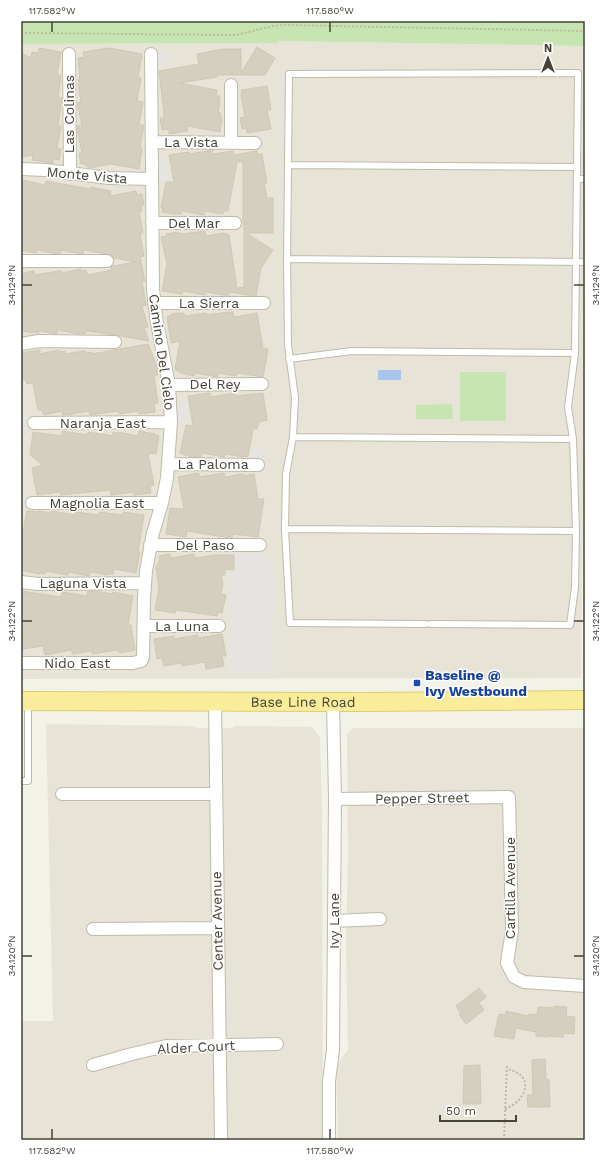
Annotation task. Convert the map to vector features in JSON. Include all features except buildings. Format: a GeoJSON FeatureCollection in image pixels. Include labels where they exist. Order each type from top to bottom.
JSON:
{"type":"FeatureCollection","features":[{"type":"Feature","properties":{"kind":"main road","name":"Base Line Road"},"geometry":{"type":"LineString","coordinates":[[24,701],[333,702],[585,700]]}},
{"type":"Feature","properties":{"kind":"street","name":"Las Colinas"},"geometry":{"type":"LineString","coordinates":[[69,54],[70,174]]}},
{"type":"Feature","properties":{"kind":"street","name":"Camino Del Cielo"},"geometry":{"type":"LineString","coordinates":[[133,663],[141,661],[143,657],[145,583],[150,545],[162,503],[168,464],[171,422],[169,385],[154,303],[151,54]]}},
{"type":"Feature","properties":{"kind":"street","name":"La Vista"},"geometry":{"type":"LineString","coordinates":[[231,85],[231,143]]}},
{"type":"Feature","properties":{"kind":"street","name":"La Vista"},"geometry":{"type":"LineString","coordinates":[[152,142],[255,143]]}},
{"type":"Feature","properties":{"kind":"street","name":"Monte Vista"},"geometry":{"type":"LineString","coordinates":[[21,169],[46,170],[109,178],[152,179]]}},
{"type":"Feature","properties":{"kind":"street","name":"Del Mar"},"geometry":{"type":"LineString","coordinates":[[152,223],[235,223]]}},
{"type":"Feature","properties":{"kind":"street"},"geometry":{"type":"LineString","coordinates":[[21,261],[107,261]]}},
{"type":"Feature","properties":{"kind":"street","name":"La Sierra"},"geometry":{"type":"LineString","coordinates":[[154,303],[264,304]]}},
{"type":"Feature","properties":{"kind":"street"},"geometry":{"type":"LineString","coordinates":[[21,344],[40,341],[115,342]]}},
{"type":"Feature","properties":{"kind":"street","name":"Del Rey"},"geometry":{"type":"LineString","coordinates":[[169,385],[262,384]]}},
{"type":"Feature","properties":{"kind":"street","name":"Naranja East"},"geometry":{"type":"LineString","coordinates":[[34,423],[171,422]]}},
{"type":"Feature","properties":{"kind":"street","name":"La Paloma"},"geometry":{"type":"LineString","coordinates":[[168,464],[258,464]]}},
{"type":"Feature","properties":{"kind":"street","name":"Magnolia East"},"geometry":{"type":"LineString","coordinates":[[32,503],[162,503]]}},
{"type":"Feature","properties":{"kind":"street","name":"Del Paso"},"geometry":{"type":"LineString","coordinates":[[150,545],[260,545]]}},
{"type":"Feature","properties":{"kind":"street","name":"Laguna Vista"},"geometry":{"type":"LineString","coordinates":[[21,582],[38,584],[145,583]]}},
{"type":"Feature","properties":{"kind":"street","name":"La Luna"},"geometry":{"type":"LineString","coordinates":[[144,626],[219,626]]}},
{"type":"Feature","properties":{"kind":"street","name":"Nido East"},"geometry":{"type":"LineString","coordinates":[[21,663],[133,663]]}},
{"type":"Feature","properties":{"kind":"street","name":"Center Avenue"},"geometry":{"type":"LineString","coordinates":[[215,702],[220,1140]]}},
{"type":"Feature","properties":{"kind":"street","name":"Ivy Lane"},"geometry":{"type":"LineString","coordinates":[[329,1140],[329,1081],[333,1050],[335,799],[333,702]]}},
{"type":"Feature","properties":{"kind":"street"},"geometry":{"type":"LineString","coordinates":[[62,794],[216,794]]}},
{"type":"Feature","properties":{"kind":"street","name":"Pepper Street"},"geometry":{"type":"LineString","coordinates":[[335,799],[509,797]]}},
{"type":"Feature","properties":{"kind":"street","name":"Cartilla Avenue"},"geometry":{"type":"LineString","coordinates":[[509,797],[512,930],[507,963],[514,977],[524,982],[585,986]]}},
{"type":"Feature","properties":{"kind":"street"},"geometry":{"type":"LineString","coordinates":[[334,921],[380,920]]}},
{"type":"Feature","properties":{"kind":"street"},"geometry":{"type":"LineString","coordinates":[[93,929],[217,928]]}},
{"type":"Feature","properties":{"kind":"street","name":"Alder Court"},"geometry":{"type":"LineString","coordinates":[[93,1065],[166,1046],[277,1044]]}},
{"type":"Feature","properties":{"kind":"lane"},"geometry":{"type":"LineString","coordinates":[[578,73],[578,95],[575,353],[568,407],[573,439],[576,531],[575,587],[570,625],[290,623],[285,529],[286,474],[293,437],[295,398],[288,345],[287,259],[289,74],[578,73]]}},
{"type":"Feature","properties":{"kind":"lane"},"geometry":{"type":"LineString","coordinates":[[578,95],[585,95]]}},
{"type":"Feature","properties":{"kind":"lane"},"geometry":{"type":"LineString","coordinates":[[288,165],[576,167]]}},
{"type":"Feature","properties":{"kind":"lane"},"geometry":{"type":"LineString","coordinates":[[577,179],[585,179]]}},
{"type":"Feature","properties":{"kind":"lane"},"geometry":{"type":"LineString","coordinates":[[287,259],[585,262]]}},
{"type":"Feature","properties":{"kind":"lane"},"geometry":{"type":"LineString","coordinates":[[289,359],[352,351],[575,353]]}},
{"type":"Feature","properties":{"kind":"lane"},"geometry":{"type":"LineString","coordinates":[[293,437],[573,439]]}},
{"type":"Feature","properties":{"kind":"lane"},"geometry":{"type":"LineString","coordinates":[[285,529],[576,531]]}},
{"type":"Feature","properties":{"kind":"lane"},"geometry":{"type":"LineString","coordinates":[[21,781],[28,781],[28,746],[24,701]]}},
{"type":"Feature","properties":{"kind":"lane"},"geometry":{"type":"LineString","coordinates":[[21,746],[28,746]]}},
{"type":"Feature","properties":{"kind":"path"},"geometry":{"type":"LineString","coordinates":[[21,33],[236,35],[273,26],[585,31]]}},
{"type":"Feature","properties":{"kind":"path"},"geometry":{"type":"LineString","coordinates":[[504,1140],[507,1064]]}},
{"type":"Feature","properties":{"kind":"path"},"geometry":{"type":"LineString","coordinates":[[505,1110],[520,1100],[525,1086],[524,1078],[521,1074],[507,1069]]}},
{"type":"Feature","properties":{"kind":"shaded area"},"geometry":{"type":"Polygon","coordinates":[[[278,41],[585,46],[585,305],[581,678],[21,679],[21,44],[278,43],[278,41]]]}},
{"type":"Feature","properties":{"kind":"shaded area"},"geometry":{"type":"Polygon","coordinates":[[[158,52],[167,52],[167,65],[158,66],[158,52]]]}},
{"type":"Feature","properties":{"kind":"shaded area"},"geometry":{"type":"Polygon","coordinates":[[[159,159],[168,159],[169,180],[159,180],[159,159]]]}},
{"type":"Feature","properties":{"kind":"shaded area"},"geometry":{"type":"Polygon","coordinates":[[[21,387],[24,387],[28,416],[28,487],[21,529],[21,387]]]}},
{"type":"Feature","properties":{"kind":"shaded area"},"geometry":{"type":"Polygon","coordinates":[[[187,401],[188,424],[178,424],[177,402],[187,401]]]}},
{"type":"Feature","properties":{"kind":"shaded area"},"geometry":{"type":"Polygon","coordinates":[[[250,448],[263,448],[263,458],[249,458],[250,448]]]}},
{"type":"Feature","properties":{"kind":"shaded area"},"geometry":{"type":"Polygon","coordinates":[[[227,553],[267,553],[267,561],[274,561],[274,673],[227,673],[227,553]]]}},
{"type":"Feature","properties":{"kind":"shaded area"},"geometry":{"type":"Polygon","coordinates":[[[46,724],[192,726],[199,728],[232,728],[235,726],[312,727],[320,737],[322,806],[323,1140],[21,1140],[21,1021],[53,1021],[46,724]]]}},
{"type":"Feature","properties":{"kind":"shaded area"},"geometry":{"type":"Polygon","coordinates":[[[353,728],[585,728],[585,1140],[338,1140],[336,1065],[348,1050],[346,942],[348,857],[347,734],[353,728]]]}},
{"type":"Feature","properties":{"kind":"green space"},"geometry":{"type":"Polygon","coordinates":[[[21,21],[585,21],[585,46],[278,41],[278,43],[21,44],[21,21]]]}},
{"type":"Feature","properties":{"kind":"green space"},"geometry":{"type":"Polygon","coordinates":[[[460,372],[506,372],[506,421],[460,421],[460,372]]]}},
{"type":"Feature","properties":{"kind":"green space"},"geometry":{"type":"Polygon","coordinates":[[[452,404],[453,419],[416,419],[416,405],[452,404]]]}},
{"type":"Feature","properties":{"kind":"water"},"geometry":{"type":"Polygon","coordinates":[[[378,370],[401,370],[401,380],[378,380],[378,370]]]}},
{"type":"Feature","properties":{"kind":"place","name":"Baseline @ Ivy Westbound"},"geometry":{"type":"Point","coordinates":[417,683]}}]}
